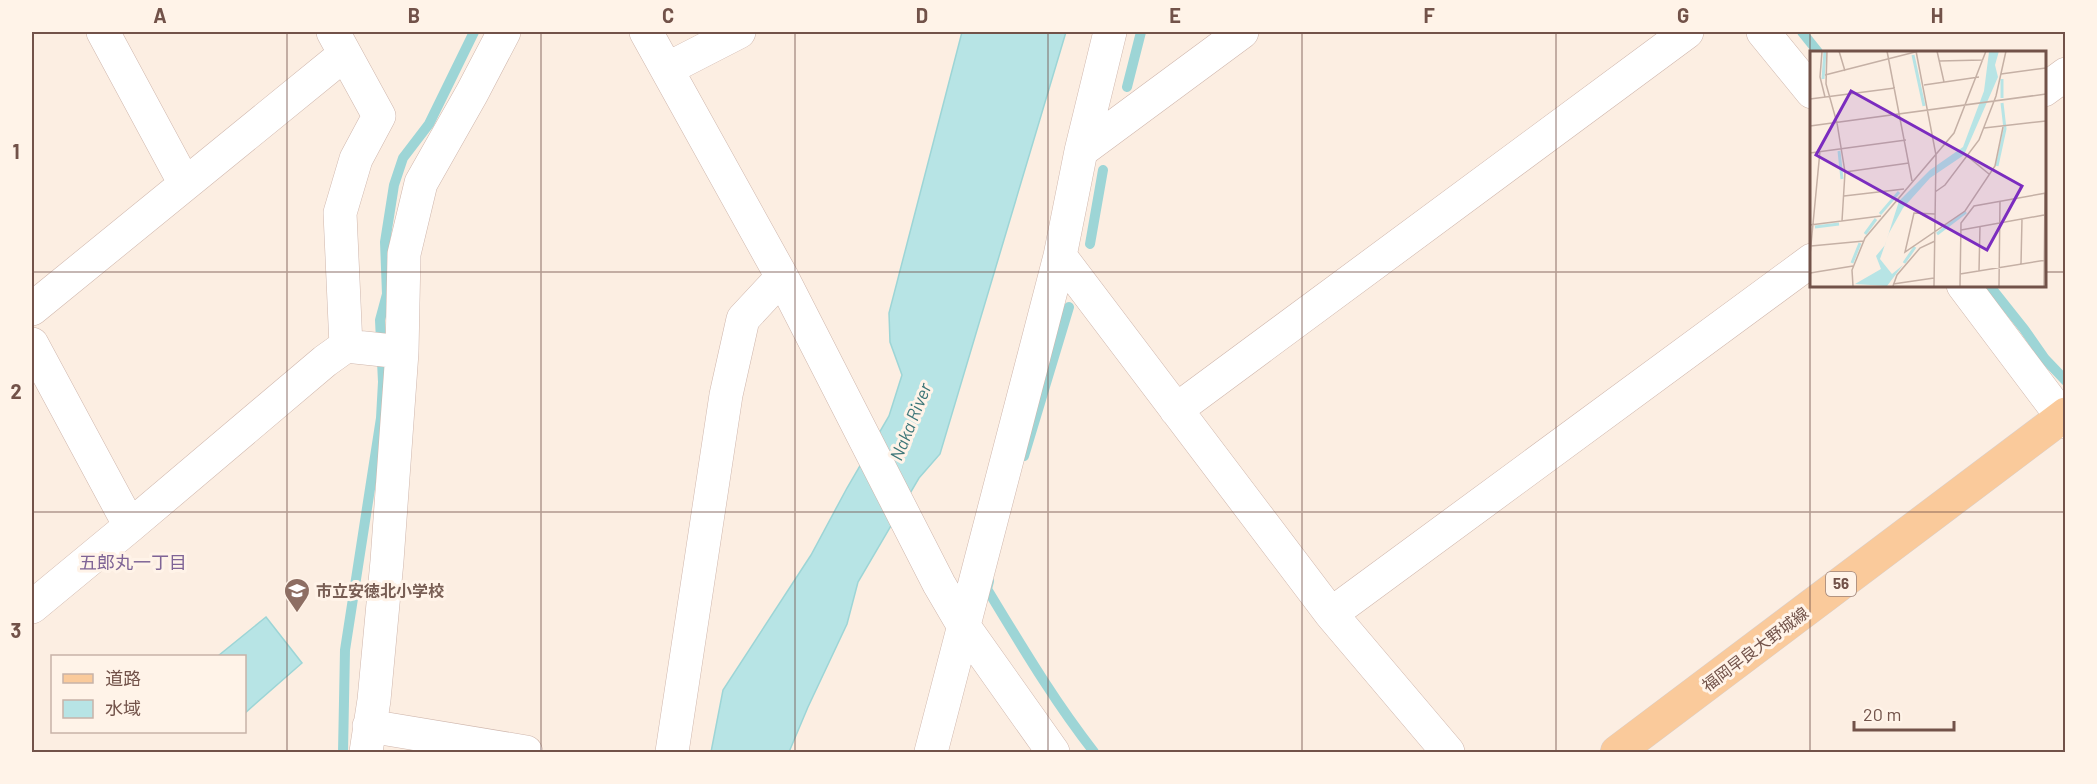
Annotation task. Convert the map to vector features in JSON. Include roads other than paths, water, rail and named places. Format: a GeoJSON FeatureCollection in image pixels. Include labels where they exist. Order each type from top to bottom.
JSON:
{"type":"FeatureCollection","features":[{"type":"Feature","properties":{"kind":"main road","name":"福岡早良大野城線"},"geometry":{"type":"LineString","coordinates":[[1617,753],[2064,418]]}},
{"type":"Feature","properties":{"kind":"street"},"geometry":{"type":"LineString","coordinates":[[103,32],[185,184]]}},
{"type":"Feature","properties":{"kind":"street"},"geometry":{"type":"LineString","coordinates":[[504,32],[421,183],[404,254],[402,352],[387,561],[368,739],[526,753]]}},
{"type":"Feature","properties":{"kind":"street"},"geometry":{"type":"LineString","coordinates":[[646,32],[782,277],[939,584],[963,625],[1053,753]]}},
{"type":"Feature","properties":{"kind":"street"},"geometry":{"type":"LineString","coordinates":[[667,69],[739,32]]}},
{"type":"Feature","properties":{"kind":"street"},"geometry":{"type":"LineString","coordinates":[[932,753],[963,625],[1060,256],[1081,151],[1110,32]]}},
{"type":"Feature","properties":{"kind":"street"},"geometry":{"type":"LineString","coordinates":[[1081,151],[1242,32]]}},
{"type":"Feature","properties":{"kind":"street"},"geometry":{"type":"LineString","coordinates":[[1176,410],[1687,32]]}},
{"type":"Feature","properties":{"kind":"street"},"geometry":{"type":"LineString","coordinates":[[1763,32],[1810,90]]}},
{"type":"Feature","properties":{"kind":"street"},"geometry":{"type":"LineString","coordinates":[[32,309],[185,184],[339,43],[380,116],[356,159],[340,213],[346,346]]}},
{"type":"Feature","properties":{"kind":"street"},"geometry":{"type":"LineString","coordinates":[[2046,89],[2066,74]]}},
{"type":"Feature","properties":{"kind":"street"},"geometry":{"type":"LineString","coordinates":[[1060,256],[1331,614],[1448,753]]}},
{"type":"Feature","properties":{"kind":"street"},"geometry":{"type":"LineString","coordinates":[[1331,614],[1810,261]]}},
{"type":"Feature","properties":{"kind":"street"},"geometry":{"type":"LineString","coordinates":[[672,753],[726,395],[743,319],[782,277]]}},
{"type":"Feature","properties":{"kind":"street"},"geometry":{"type":"LineString","coordinates":[[1964,286],[2064,418]]}},
{"type":"Feature","properties":{"kind":"street"},"geometry":{"type":"LineString","coordinates":[[32,344],[130,526]]}},
{"type":"Feature","properties":{"kind":"street"},"geometry":{"type":"LineString","coordinates":[[32,607],[325,360],[346,346],[402,352]]}},
{"type":"Feature","properties":{"kind":"water","name":"Naka River"},"geometry":{"type":"Polygon","coordinates":[[[962,32],[1066,32],[940,454],[919,478],[858,582],[847,624],[789,752],[711,752],[723,690],[811,555],[889,416],[902,375],[890,342],[889,313],[962,32]]]}},
{"type":"Feature","properties":{"kind":"water"},"geometry":{"type":"Polygon","coordinates":[[[266,617],[302,663],[246,712],[246,655],[219,655],[266,617]]]}},
{"type":"Feature","properties":{"kind":"waterway"},"geometry":{"type":"LineString","coordinates":[[343,752],[345,650],[381,418],[383,382],[380,320],[387,294],[385,242],[394,185],[403,158],[429,124],[474,32]]}},
{"type":"Feature","properties":{"kind":"waterway"},"geometry":{"type":"LineString","coordinates":[[1127,87],[1141,32]]}},
{"type":"Feature","properties":{"kind":"waterway"},"geometry":{"type":"LineString","coordinates":[[1802,32],[1817,51]]}},
{"type":"Feature","properties":{"kind":"waterway"},"geometry":{"type":"LineString","coordinates":[[1090,244],[1103,170]]}},
{"type":"Feature","properties":{"kind":"waterway"},"geometry":{"type":"LineString","coordinates":[[1990,286],[2045,359],[2066,381]]}},
{"type":"Feature","properties":{"kind":"waterway"},"geometry":{"type":"LineString","coordinates":[[1024,456],[1069,307]]}},
{"type":"Feature","properties":{"kind":"waterway"},"geometry":{"type":"LineString","coordinates":[[989,581],[987,589],[1012,631],[1094,752]]}},
{"type":"Feature","properties":{"kind":"place","name":"市立安徳北小学校"},"geometry":{"type":"Point","coordinates":[297,614]}},
{"type":"Feature","properties":{"kind":"district","name":"五郎丸一丁目"},"geometry":{"type":"Point","coordinates":[133,563]}}]}
